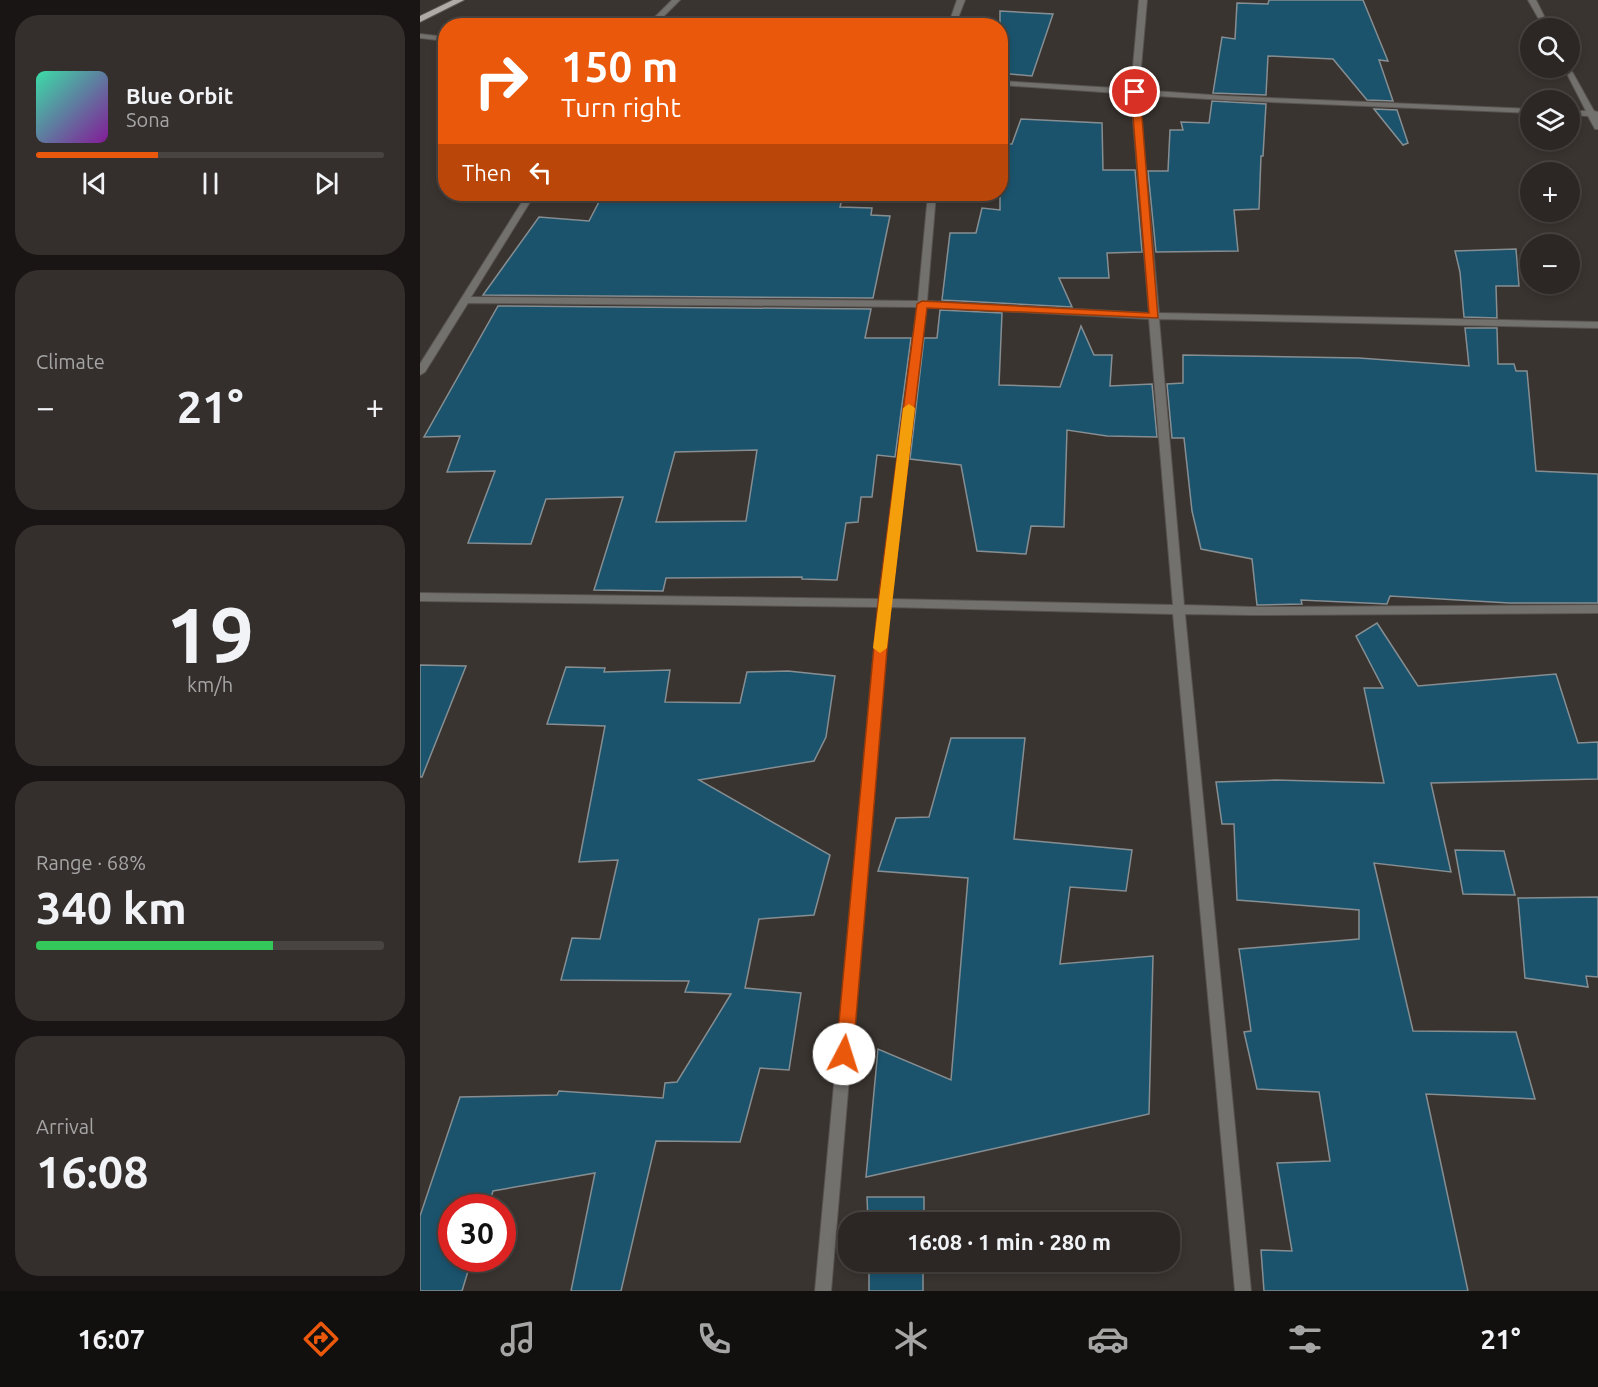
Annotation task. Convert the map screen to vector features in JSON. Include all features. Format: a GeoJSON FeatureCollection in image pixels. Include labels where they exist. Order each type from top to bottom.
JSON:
{"type":"FeatureCollection","features":[{"type":"Feature","properties":{"kind":"main road"},"geometry":{"type":"LineString","coordinates":[[420,19],[460,0]]}},
{"type":"Feature","properties":{"kind":"street"},"geometry":{"type":"LineString","coordinates":[[657,18],[676,0]]}},
{"type":"Feature","properties":{"kind":"street"},"geometry":{"type":"LineString","coordinates":[[954,18],[961,0]]}},
{"type":"Feature","properties":{"kind":"street"},"geometry":{"type":"LineString","coordinates":[[1143,0],[1135,92],[1179,610],[1243,1291]]}},
{"type":"Feature","properties":{"kind":"street"},"geometry":{"type":"LineString","coordinates":[[1532,0],[1542,18]]}},
{"type":"Feature","properties":{"kind":"street"},"geometry":{"type":"LineString","coordinates":[[420,36],[438,38]]}},
{"type":"Feature","properties":{"kind":"street"},"geometry":{"type":"LineString","coordinates":[[1574,78],[1595,114],[1598,127]]}},
{"type":"Feature","properties":{"kind":"street"},"geometry":{"type":"LineString","coordinates":[[1008,84],[1520,111]]}},
{"type":"Feature","properties":{"kind":"street"},"geometry":{"type":"LineString","coordinates":[[1580,113],[1595,114]]}},
{"type":"Feature","properties":{"kind":"street"},"geometry":{"type":"LineString","coordinates":[[420,372],[527,201]]}},
{"type":"Feature","properties":{"kind":"street"},"geometry":{"type":"LineString","coordinates":[[824,1291],[884,603],[922,304],[931,201]]}},
{"type":"Feature","properties":{"kind":"street"},"geometry":{"type":"LineString","coordinates":[[465,300],[922,304],[1154,316],[1598,325]]}},
{"type":"Feature","properties":{"kind":"street"},"geometry":{"type":"LineString","coordinates":[[420,597],[884,603],[1179,610],[1598,609]]}},
{"type":"Feature","properties":{"kind":"building"},"geometry":{"type":"Polygon","coordinates":[[[1269,0],[1363,0],[1388,61],[1379,60],[1393,101],[1367,100],[1333,59],[1268,56],[1266,95],[1213,93],[1222,37],[1235,39],[1237,3],[1268,4],[1269,0]]]}},
{"type":"Feature","properties":{"kind":"building"},"geometry":{"type":"Polygon","coordinates":[[[1000,11],[1053,14],[1032,76],[1008,74],[1008,18],[1000,18],[1000,11]]]}},
{"type":"Feature","properties":{"kind":"building"},"geometry":{"type":"Polygon","coordinates":[[[1212,101],[1266,104],[1259,209],[1234,210],[1238,251],[1156,252],[1148,171],[1168,171],[1170,130],[1183,130],[1181,122],[1209,123],[1212,101]]]}},
{"type":"Feature","properties":{"kind":"building"},"geometry":{"type":"Polygon","coordinates":[[[1374,109],[1397,110],[1408,143],[1403,145],[1374,109]]]}},
{"type":"Feature","properties":{"kind":"building"},"geometry":{"type":"Polygon","coordinates":[[[1021,119],[1102,123],[1103,170],[1135,170],[1142,252],[1107,253],[1109,278],[1059,278],[1072,307],[942,300],[950,233],[976,233],[982,208],[1000,210],[1000,201],[1008,201],[1008,144],[1012,144],[1021,119]]]}},
{"type":"Feature","properties":{"kind":"building"},"geometry":{"type":"Polygon","coordinates":[[[599,201],[841,201],[840,207],[872,208],[871,215],[890,216],[873,298],[483,295],[539,217],[589,221],[599,201]]]}},
{"type":"Feature","properties":{"kind":"building"},"geometry":{"type":"Polygon","coordinates":[[[1516,249],[1519,286],[1496,286],[1497,318],[1464,317],[1460,272],[1455,251],[1516,249]]]}},
{"type":"Feature","properties":{"kind":"building"},"geometry":{"type":"Polygon","coordinates":[[[498,306],[871,309],[865,338],[911,338],[895,457],[877,455],[872,497],[861,497],[858,522],[846,523],[837,580],[802,579],[802,577],[666,578],[663,591],[594,590],[623,497],[546,499],[531,544],[468,543],[495,471],[447,472],[460,436],[424,437],[498,306]],[[757,450],[675,452],[656,522],[746,521],[757,450]]]}},
{"type":"Feature","properties":{"kind":"building"},"geometry":{"type":"Polygon","coordinates":[[[940,310],[1002,313],[999,385],[1060,387],[1081,326],[1094,355],[1112,355],[1110,386],[1152,384],[1157,437],[1107,436],[1067,430],[1064,527],[1031,526],[1026,554],[977,551],[961,465],[910,459],[924,338],[937,338],[940,310]]]}},
{"type":"Feature","properties":{"kind":"building"},"geometry":{"type":"Polygon","coordinates":[[[1465,328],[1497,328],[1498,364],[1514,364],[1516,371],[1527,371],[1536,471],[1598,474],[1598,603],[1509,603],[1390,596],[1387,604],[1301,600],[1302,604],[1257,605],[1252,559],[1201,549],[1192,511],[1184,438],[1172,438],[1167,384],[1183,383],[1183,355],[1359,358],[1469,366],[1465,328]]]}},
{"type":"Feature","properties":{"kind":"building"},"geometry":{"type":"Polygon","coordinates":[[[1377,623],[1418,686],[1556,674],[1578,743],[1598,742],[1598,779],[1431,783],[1451,872],[1374,863],[1413,1031],[1516,1032],[1535,1099],[1426,1094],[1468,1291],[1264,1291],[1261,1250],[1292,1251],[1277,1163],[1330,1161],[1319,1092],[1257,1089],[1244,1032],[1251,1031],[1239,949],[1359,939],[1359,910],[1237,900],[1234,824],[1222,824],[1216,782],[1276,780],[1384,783],[1364,688],[1383,688],[1356,636],[1377,623]]]}},
{"type":"Feature","properties":{"kind":"building"},"geometry":{"type":"Polygon","coordinates":[[[420,665],[466,666],[422,777],[420,777],[420,665]]]}},
{"type":"Feature","properties":{"kind":"building"},"geometry":{"type":"Polygon","coordinates":[[[566,667],[605,668],[604,672],[670,670],[665,702],[740,703],[747,672],[788,671],[835,676],[826,737],[814,761],[699,780],[830,855],[814,915],[759,919],[745,988],[801,993],[789,1070],[760,1068],[740,1142],[656,1141],[621,1291],[571,1291],[595,1173],[493,1191],[492,1194],[438,1194],[438,1272],[468,1272],[462,1291],[420,1291],[420,1216],[460,1097],[557,1095],[559,1091],[663,1098],[665,1083],[677,1082],[731,994],[685,992],[689,981],[561,980],[572,938],[600,939],[618,860],[579,862],[605,726],[547,724],[566,667]]]}},
{"type":"Feature","properties":{"kind":"building"},"geometry":{"type":"Polygon","coordinates":[[[951,738],[1025,738],[1014,839],[1132,850],[1126,891],[1070,887],[1060,964],[1153,956],[1149,1114],[866,1177],[878,1049],[951,1080],[968,878],[878,871],[896,818],[929,817],[951,738]]]}},
{"type":"Feature","properties":{"kind":"building"},"geometry":{"type":"Polygon","coordinates":[[[1455,850],[1504,851],[1515,895],[1463,894],[1455,850]]]}},
{"type":"Feature","properties":{"kind":"building"},"geometry":{"type":"Polygon","coordinates":[[[1598,897],[1598,977],[1586,976],[1588,987],[1525,978],[1518,898],[1598,897]]]}},
{"type":"Feature","properties":{"kind":"building"},"geometry":{"type":"Polygon","coordinates":[[[867,1197],[924,1197],[924,1212],[868,1212],[867,1197]]]}},
{"type":"Feature","properties":{"kind":"building"},"geometry":{"type":"Polygon","coordinates":[[[869,1272],[923,1272],[923,1291],[869,1291],[869,1272]]]}},
{"type":"Feature","properties":{"kind":"slow traffic"},"geometry":{"type":"LineString","coordinates":[[880,648],[909,408]]}},
{"type":"Feature","properties":{"kind":"route"},"geometry":{"type":"LineString","coordinates":[[844,1054],[884,603],[922,304],[1154,316],[1135,92]]}}]}
